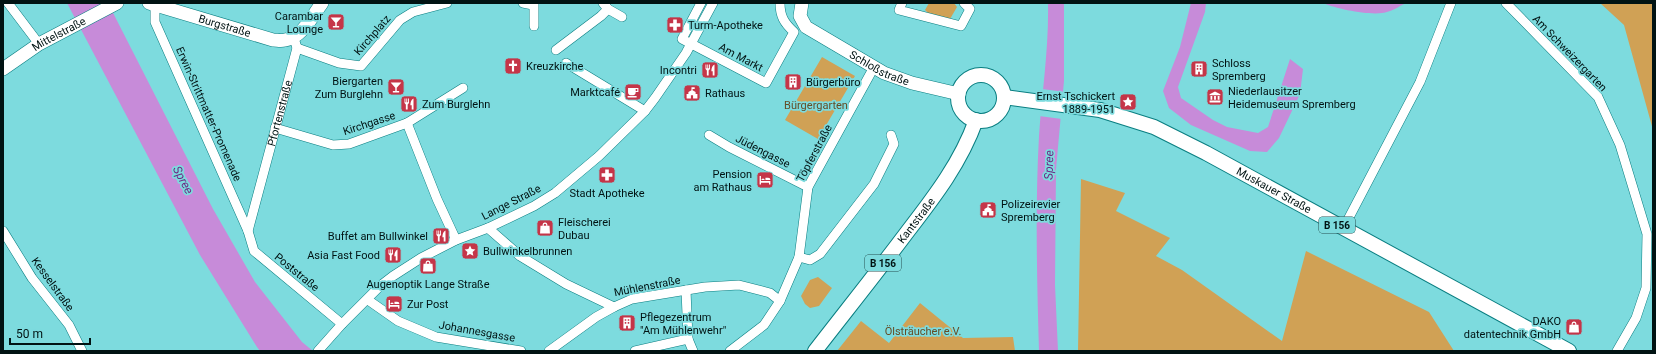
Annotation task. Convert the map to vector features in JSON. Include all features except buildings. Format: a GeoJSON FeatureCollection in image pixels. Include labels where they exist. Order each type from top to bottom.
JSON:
{"type":"FeatureCollection","features":[{"type":"Feature","properties":{"kind":"main road"},"geometry":{"type":"LineString","coordinates":[[979,75],[994,79],[1003,90],[1004,97],[1003,104],[996,116],[990,119],[976,120],[969,117],[960,107],[959,94],[966,81],[979,75]]}},
{"type":"Feature","properties":{"kind":"main road","name":"Muskauer Straße"},"geometry":{"type":"LineString","coordinates":[[1004,97],[1100,110],[1154,127],[1569,351]]}},
{"type":"Feature","properties":{"kind":"main road","name":"Kantstraße"},"geometry":{"type":"LineString","coordinates":[[815,351],[950,174],[962,153],[976,120]]}},
{"type":"Feature","properties":{"kind":"street"},"geometry":{"type":"LineString","coordinates":[[8,3],[39,44]]}},
{"type":"Feature","properties":{"kind":"street","name":"Mittelstraße"},"geometry":{"type":"LineString","coordinates":[[3,69],[39,44],[117,3]]}},
{"type":"Feature","properties":{"kind":"street","name":"Pfortenstraße"},"geometry":{"type":"LineString","coordinates":[[248,231],[275,128],[295,43],[301,31],[322,3]]}},
{"type":"Feature","properties":{"kind":"street","name":"Kirchplatz"},"geometry":{"type":"LineString","coordinates":[[361,66],[400,20],[413,12],[447,3]]}},
{"type":"Feature","properties":{"kind":"street"},"geometry":{"type":"LineString","coordinates":[[523,3],[533,4],[534,26]]}},
{"type":"Feature","properties":{"kind":"street"},"geometry":{"type":"LineString","coordinates":[[691,44],[682,39],[701,3]]}},
{"type":"Feature","properties":{"kind":"street","name":"Lange Straße"},"geometry":{"type":"LineString","coordinates":[[318,351],[342,324],[392,276],[421,258],[456,240],[488,228],[534,206],[555,193],[599,156],[645,111],[686,53],[713,3]]}},
{"type":"Feature","properties":{"kind":"street","name":"Am Markt"},"geometry":{"type":"LineString","coordinates":[[691,44],[766,83],[794,32],[784,23],[780,12],[780,3]]}},
{"type":"Feature","properties":{"kind":"street"},"geometry":{"type":"LineString","coordinates":[[902,3],[899,10],[961,26],[970,9],[964,3]]}},
{"type":"Feature","properties":{"kind":"street"},"geometry":{"type":"LineString","coordinates":[[1343,228],[1420,82],[1451,3]]}},
{"type":"Feature","properties":{"kind":"street","name":"Am Schweizergarten"},"geometry":{"type":"LineString","coordinates":[[1506,3],[1598,97],[1620,145],[1647,234],[1646,288],[1636,318],[1617,351]]}},
{"type":"Feature","properties":{"kind":"street","name":"Burgstraße"},"geometry":{"type":"LineString","coordinates":[[152,4],[272,40],[285,40],[295,43],[339,63],[361,66]]}},
{"type":"Feature","properties":{"kind":"street","name":"Erwin-Strittmatter-Promenade"},"geometry":{"type":"LineString","coordinates":[[152,4],[155,22],[248,231]]}},
{"type":"Feature","properties":{"kind":"street"},"geometry":{"type":"LineString","coordinates":[[556,50],[601,16],[606,6],[622,17]]}},
{"type":"Feature","properties":{"kind":"street","name":"Schloßstraße"},"geometry":{"type":"LineString","coordinates":[[800,8],[801,21],[806,27],[884,73],[912,83],[959,94]]}},
{"type":"Feature","properties":{"kind":"street"},"geometry":{"type":"LineString","coordinates":[[566,64],[645,111]]}},
{"type":"Feature","properties":{"kind":"street","name":"Töpferstraße"},"geometry":{"type":"LineString","coordinates":[[730,351],[764,325],[780,301],[799,257],[808,187],[874,67]]}},
{"type":"Feature","properties":{"kind":"street","name":"Kirchgasse"},"geometry":{"type":"LineString","coordinates":[[275,128],[333,145],[362,141],[407,124],[463,88]]}},
{"type":"Feature","properties":{"kind":"street"},"geometry":{"type":"LineString","coordinates":[[407,124],[437,199],[456,240]]}},
{"type":"Feature","properties":{"kind":"street","name":"Jüdengasse"},"geometry":{"type":"LineString","coordinates":[[709,135],[729,147],[808,187]]}},
{"type":"Feature","properties":{"kind":"street"},"geometry":{"type":"LineString","coordinates":[[799,257],[810,260],[820,254],[874,184],[894,144],[891,135]]}},
{"type":"Feature","properties":{"kind":"street","name":"Mühlenstraße"},"geometry":{"type":"LineString","coordinates":[[488,228],[520,256],[566,284],[614,307],[632,300],[686,290],[740,285],[770,293],[780,301]]}},
{"type":"Feature","properties":{"kind":"street","name":"Kesselstraße"},"geometry":{"type":"LineString","coordinates":[[3,231],[32,278],[68,325],[82,351]]}},
{"type":"Feature","properties":{"kind":"street","name":"Poststraße"},"geometry":{"type":"LineString","coordinates":[[248,231],[254,252],[342,324]]}},
{"type":"Feature","properties":{"kind":"street"},"geometry":{"type":"LineString","coordinates":[[686,290],[688,339],[693,351]]}},
{"type":"Feature","properties":{"kind":"street","name":"Johannesgasse"},"geometry":{"type":"LineString","coordinates":[[368,300],[398,321],[436,337],[521,351]]}},
{"type":"Feature","properties":{"kind":"street"},"geometry":{"type":"LineString","coordinates":[[549,351],[596,317],[614,307]]}},
{"type":"Feature","properties":{"kind":"street"},"geometry":{"type":"LineString","coordinates":[[635,351],[688,339]]}},
{"type":"Feature","properties":{"kind":"green space"},"geometry":{"type":"Polygon","coordinates":[[[929,3],[954,3],[957,7],[950,19],[928,13],[925,10],[929,3]]]}},
{"type":"Feature","properties":{"kind":"green space"},"geometry":{"type":"Polygon","coordinates":[[[1600,3],[1653,3],[1653,130],[1624,25],[1600,3]]]}},
{"type":"Feature","properties":{"kind":"green space","name":"Bürgergarten"},"geometry":{"type":"Polygon","coordinates":[[[822,57],[855,76],[818,139],[785,120],[822,57]]]}},
{"type":"Feature","properties":{"kind":"green space"},"geometry":{"type":"Polygon","coordinates":[[[1081,179],[1125,193],[1116,211],[1170,238],[1156,256],[1182,270],[1282,341],[1306,251],[1429,312],[1454,351],[1078,351],[1081,179]]]}},
{"type":"Feature","properties":{"kind":"green space"},"geometry":{"type":"Polygon","coordinates":[[[818,277],[832,288],[819,306],[810,308],[805,304],[801,296],[810,280],[818,277]]]}},
{"type":"Feature","properties":{"kind":"green space","name":"Ölsträucher e.V."},"geometry":{"type":"Polygon","coordinates":[[[920,303],[963,338],[1013,337],[1015,351],[837,351],[861,321],[889,343],[920,303]]]}},
{"type":"Feature","properties":{"kind":"water","name":"Spree"},"geometry":{"type":"Polygon","coordinates":[[[67,3],[108,3],[213,209],[255,282],[302,342],[313,351],[260,351],[257,347],[200,255],[67,3]]]}},
{"type":"Feature","properties":{"kind":"water","name":"Spree"},"geometry":{"type":"Polygon","coordinates":[[[1048,3],[1064,3],[1064,81],[1056,169],[1055,285],[1058,351],[1039,351],[1037,190],[1048,3]]]}},
{"type":"Feature","properties":{"kind":"water"},"geometry":{"type":"Polygon","coordinates":[[[1191,3],[1206,3],[1205,12],[1178,87],[1181,98],[1213,120],[1227,127],[1258,133],[1268,127],[1290,59],[1303,69],[1300,94],[1279,138],[1267,152],[1250,151],[1191,125],[1169,108],[1163,91],[1180,47],[1191,3]]]}},
{"type":"Feature","properties":{"kind":"water"},"geometry":{"type":"Polygon","coordinates":[[[1323,3],[1406,3],[1388,12],[1368,13],[1352,11],[1323,3]]]}},
{"type":"Feature","properties":{"kind":"pier"},"geometry":{"type":"Polygon","coordinates":[[[1042,89],[1065,92],[1062,119],[1039,116],[1042,89]]]}},
{"type":"Feature","properties":{"kind":"place","name":"Carambar Lounge"},"geometry":{"type":"Point","coordinates":[336,22]}},
{"type":"Feature","properties":{"kind":"place","name":"Turm-Apotheke"},"geometry":{"type":"Point","coordinates":[675,25]}},
{"type":"Feature","properties":{"kind":"place","name":"Kreuzkirche"},"geometry":{"type":"Point","coordinates":[513,66]}},
{"type":"Feature","properties":{"kind":"place","name":"Schloss Spremberg"},"geometry":{"type":"Point","coordinates":[1199,69]}},
{"type":"Feature","properties":{"kind":"place","name":"Incontri"},"geometry":{"type":"Point","coordinates":[710,70]}},
{"type":"Feature","properties":{"kind":"place","name":"Bürgerbüro"},"geometry":{"type":"Point","coordinates":[793,82]}},
{"type":"Feature","properties":{"kind":"place","name":"Biergarten Zum Burglehn"},"geometry":{"type":"Point","coordinates":[396,87]}},
{"type":"Feature","properties":{"kind":"place","name":"Marktcafé"},"geometry":{"type":"Point","coordinates":[633,92]}},
{"type":"Feature","properties":{"kind":"place","name":"Rathaus"},"geometry":{"type":"Point","coordinates":[692,93]}},
{"type":"Feature","properties":{"kind":"place","name":"Niederlausitzer Heidemuseum Spremberg"},"geometry":{"type":"Point","coordinates":[1215,97]}},
{"type":"Feature","properties":{"kind":"place","name":"Ernst Tschickert 1889-1951"},"geometry":{"type":"Point","coordinates":[1128,102]}},
{"type":"Feature","properties":{"kind":"place","name":"Zum Burglehn"},"geometry":{"type":"Point","coordinates":[409,104]}},
{"type":"Feature","properties":{"kind":"place","name":"Stadt Apotheke"},"geometry":{"type":"Point","coordinates":[607,175]}},
{"type":"Feature","properties":{"kind":"place","name":"Pension am Rathaus"},"geometry":{"type":"Point","coordinates":[765,180]}},
{"type":"Feature","properties":{"kind":"place","name":"Polizeirevier Spremberg"},"geometry":{"type":"Point","coordinates":[988,210]}},
{"type":"Feature","properties":{"kind":"place","name":"Fleischerei Dubau"},"geometry":{"type":"Point","coordinates":[545,228]}},
{"type":"Feature","properties":{"kind":"place","name":"Buffet am Bullwinkel"},"geometry":{"type":"Point","coordinates":[441,236]}},
{"type":"Feature","properties":{"kind":"place","name":"Bullwinkelbrunnen"},"geometry":{"type":"Point","coordinates":[470,251]}},
{"type":"Feature","properties":{"kind":"place","name":"Asia Fast Food"},"geometry":{"type":"Point","coordinates":[393,255]}},
{"type":"Feature","properties":{"kind":"place","name":"Augenoptik Lange Straße"},"geometry":{"type":"Point","coordinates":[428,266]}},
{"type":"Feature","properties":{"kind":"place","name":"Zur Post"},"geometry":{"type":"Point","coordinates":[394,304]}},
{"type":"Feature","properties":{"kind":"place","name":"Pflegezentrum \"Am Mühlenwehr\""},"geometry":{"type":"Point","coordinates":[627,323]}},
{"type":"Feature","properties":{"kind":"place","name":"DAKO datentechnik GmbH"},"geometry":{"type":"Point","coordinates":[1574,327]}}]}
